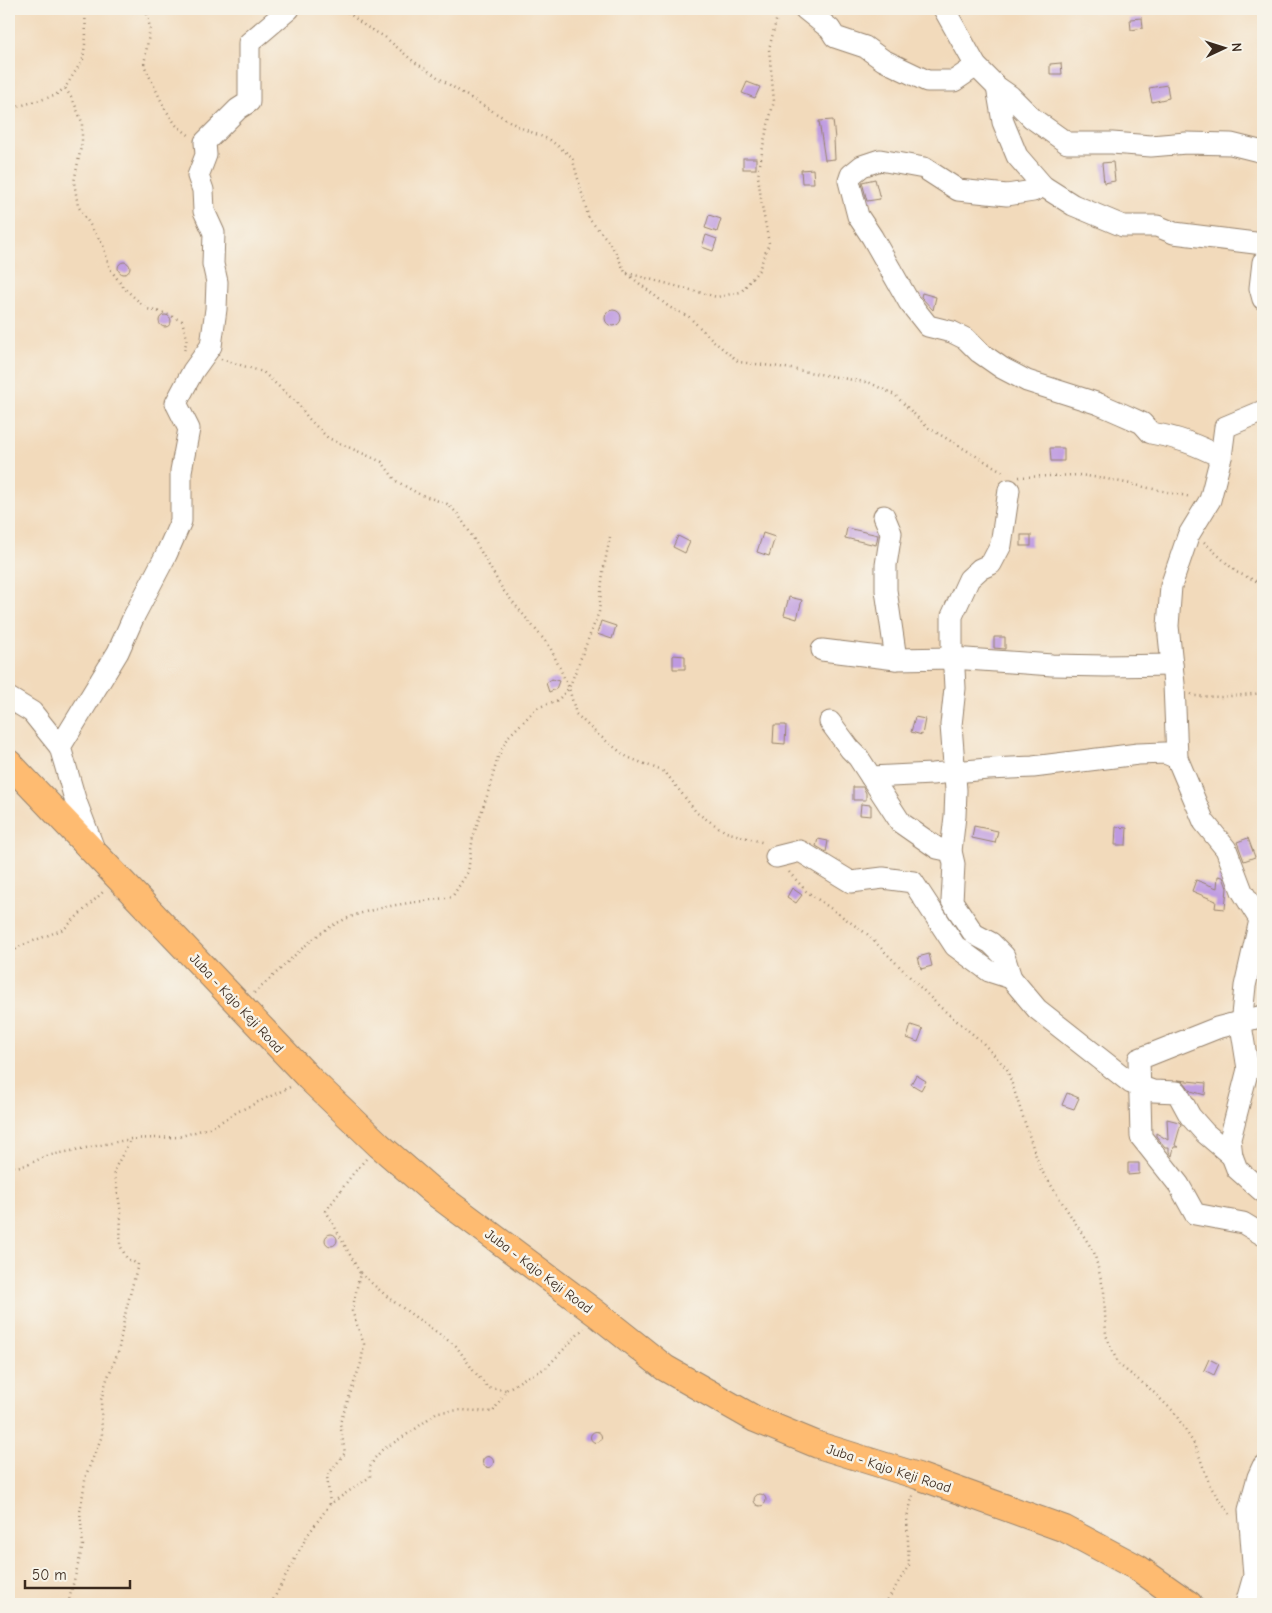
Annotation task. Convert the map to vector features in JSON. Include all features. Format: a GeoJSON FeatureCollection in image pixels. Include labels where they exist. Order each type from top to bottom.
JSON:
{"type":"FeatureCollection","features":[{"type":"Feature","properties":{"kind":"main road","name":"Juba - Kajo Keji Road"},"geometry":{"type":"LineString","coordinates":[[9,763],[309,1078],[379,1145],[431,1190],[597,1314],[665,1368],[754,1418],[818,1445],[918,1476],[1065,1529],[1138,1568],[1189,1604]]}},
{"type":"Feature","properties":{"kind":"street"},"geometry":{"type":"LineString","coordinates":[[60,747],[118,652],[181,521],[181,471],[189,429],[176,403],[193,371],[211,346],[216,309],[217,282],[213,264],[214,234],[204,211],[203,190],[198,176],[206,155],[206,142],[238,109],[249,102],[249,43],[289,9]]}},
{"type":"Feature","properties":{"kind":"street"},"geometry":{"type":"LineString","coordinates":[[805,9],[830,29],[835,37],[866,47],[883,60],[927,81],[954,81],[976,66]]}},
{"type":"Feature","properties":{"kind":"street"},"geometry":{"type":"LineString","coordinates":[[944,9],[976,66],[1032,118],[1067,143],[1150,146],[1186,143],[1231,144],[1263,152]]}},
{"type":"Feature","properties":{"kind":"street"},"geometry":{"type":"LineString","coordinates":[[997,87],[1003,122],[1017,156],[1043,186],[1073,205],[1123,226],[1157,226],[1174,233],[1263,244]]}},
{"type":"Feature","properties":{"kind":"street"},"geometry":{"type":"LineString","coordinates":[[1043,186],[1033,191],[1007,195],[958,190],[924,168],[880,160],[862,166],[851,175],[849,181],[858,216],[909,302],[928,326],[952,332],[966,339],[979,352],[1002,368],[1026,381],[1099,404],[1142,423],[1151,433],[1191,442],[1220,457]]}},
{"type":"Feature","properties":{"kind":"street"},"geometry":{"type":"LineString","coordinates":[[1263,262],[1260,288],[1263,299]]}},
{"type":"Feature","properties":{"kind":"street"},"geometry":{"type":"LineString","coordinates":[[1263,411],[1225,427],[1210,500],[1188,536],[1171,586],[1168,626],[1173,675],[1177,758],[1204,822],[1226,850],[1242,892],[1260,920],[1245,986],[1241,1025],[1248,1069],[1230,1139],[1232,1156],[1237,1169],[1263,1192]]}},
{"type":"Feature","properties":{"kind":"street"},"geometry":{"type":"LineString","coordinates":[[1009,490],[1001,545],[991,564],[980,569],[969,579],[960,603],[952,616],[952,658],[955,688],[951,725],[955,771],[955,816],[951,851],[954,864],[952,902],[974,934],[991,943],[1004,956],[1011,978],[1037,1009],[1130,1083],[1153,1091],[1177,1092],[1190,1116],[1205,1133],[1232,1156]]}},
{"type":"Feature","properties":{"kind":"street"},"geometry":{"type":"LineString","coordinates":[[884,516],[891,533],[886,565],[886,590],[896,659]]}},
{"type":"Feature","properties":{"kind":"street"},"geometry":{"type":"LineString","coordinates":[[822,650],[896,659],[952,658],[1052,665],[1106,666],[1173,675]]}},
{"type":"Feature","properties":{"kind":"street"},"geometry":{"type":"LineString","coordinates":[[9,698],[32,712],[60,747],[75,799],[97,856]]}},
{"type":"Feature","properties":{"kind":"street"},"geometry":{"type":"LineString","coordinates":[[830,722],[858,757],[901,823],[936,848],[951,851]]}},
{"type":"Feature","properties":{"kind":"street"},"geometry":{"type":"LineString","coordinates":[[871,777],[1033,767],[1138,754],[1165,753],[1177,758]]}},
{"type":"Feature","properties":{"kind":"street"},"geometry":{"type":"LineString","coordinates":[[776,857],[800,851],[851,882],[883,878],[913,882],[956,946],[989,971],[1011,978]]}},
{"type":"Feature","properties":{"kind":"street"},"geometry":{"type":"LineString","coordinates":[[1263,1016],[1217,1028],[1139,1059],[1141,1137],[1179,1185],[1195,1214],[1243,1223],[1263,1235]]}},
{"type":"Feature","properties":{"kind":"street"},"geometry":{"type":"LineString","coordinates":[[1246,1604],[1254,1576],[1249,1510],[1258,1476],[1263,1466]]}},
{"type":"Feature","properties":{"kind":"path"},"geometry":{"type":"LineString","coordinates":[[9,109],[54,96],[65,88],[83,59],[86,37],[85,9]]}},
{"type":"Feature","properties":{"kind":"path"},"geometry":{"type":"LineString","coordinates":[[146,9],[150,28],[144,65],[165,109],[176,125],[191,137],[206,142]]}},
{"type":"Feature","properties":{"kind":"path"},"geometry":{"type":"LineString","coordinates":[[344,9],[365,26],[385,37],[413,61],[459,91],[519,127],[550,140],[572,157],[589,219],[606,237],[625,272],[669,307],[689,317],[739,362],[870,384],[895,395],[927,427],[1011,477],[1080,475],[1210,500]]}},
{"type":"Feature","properties":{"kind":"path"},"geometry":{"type":"LineString","coordinates":[[625,272],[716,297],[741,292],[759,270],[769,243],[758,176],[774,101],[769,49],[780,9]]}},
{"type":"Feature","properties":{"kind":"path"},"geometry":{"type":"LineString","coordinates":[[65,88],[73,100],[82,122],[82,142],[74,182],[78,206],[103,245],[110,270],[124,288],[146,309],[164,312],[182,321],[187,338],[184,354],[193,371]]}},
{"type":"Feature","properties":{"kind":"path"},"geometry":{"type":"LineString","coordinates":[[205,354],[263,372],[299,405],[308,418],[328,438],[382,462],[396,481],[419,494],[447,504],[470,532],[503,590],[550,647],[569,688],[576,714],[596,733],[627,757],[665,772],[697,813],[726,832],[766,843],[806,891],[867,934],[940,1007],[981,1041],[1007,1068],[1040,1168],[1094,1252],[1104,1291],[1106,1336],[1118,1364],[1149,1388],[1174,1412],[1196,1447],[1210,1486],[1233,1518]]}},
{"type":"Feature","properties":{"kind":"path"},"geometry":{"type":"LineString","coordinates":[[1194,526],[1205,543],[1236,572],[1263,584]]}},
{"type":"Feature","properties":{"kind":"path"},"geometry":{"type":"LineString","coordinates":[[240,1006],[318,935],[350,917],[378,909],[452,897],[468,872],[473,836],[488,796],[498,757],[509,736],[537,708],[558,700],[569,688],[599,612],[603,572],[610,537]]}},
{"type":"Feature","properties":{"kind":"path"},"geometry":{"type":"LineString","coordinates":[[1173,675],[1194,696],[1221,697],[1263,693]]}},
{"type":"Feature","properties":{"kind":"path"},"geometry":{"type":"LineString","coordinates":[[9,957],[18,947],[64,929],[118,878]]}},
{"type":"Feature","properties":{"kind":"path"},"geometry":{"type":"LineString","coordinates":[[9,1168],[27,1164],[46,1156],[131,1139],[178,1137],[212,1127],[239,1111],[309,1078]]}},
{"type":"Feature","properties":{"kind":"path"},"geometry":{"type":"LineString","coordinates":[[68,1604],[83,1545],[80,1512],[86,1475],[102,1436],[101,1400],[107,1379],[118,1353],[126,1310],[138,1264],[126,1259],[120,1245],[121,1213],[114,1170],[131,1139]]}},
{"type":"Feature","properties":{"kind":"path"},"geometry":{"type":"LineString","coordinates":[[379,1145],[352,1175],[326,1211],[360,1273],[390,1298],[456,1346],[488,1388],[506,1390]]}},
{"type":"Feature","properties":{"kind":"path"},"geometry":{"type":"LineString","coordinates":[[330,1504],[327,1476],[345,1453],[340,1423],[360,1363],[364,1344],[352,1311],[360,1273]]}},
{"type":"Feature","properties":{"kind":"path"},"geometry":{"type":"LineString","coordinates":[[272,1604],[307,1536],[330,1504],[370,1477],[370,1467],[382,1450],[414,1430],[437,1412],[462,1410],[493,1412],[506,1390],[546,1368],[597,1314]]}},
{"type":"Feature","properties":{"kind":"path"},"geometry":{"type":"LineString","coordinates":[[885,1604],[909,1565],[907,1518],[918,1476]]}},
{"type":"Feature","properties":{"kind":"building"},"geometry":{"type":"Polygon","coordinates":[[[1142,18],[1143,28],[1131,30],[1130,19],[1142,18]]]}},
{"type":"Feature","properties":{"kind":"building"},"geometry":{"type":"Polygon","coordinates":[[[1061,63],[1062,74],[1050,74],[1050,64],[1061,63]]]}},
{"type":"Feature","properties":{"kind":"building"},"geometry":{"type":"Polygon","coordinates":[[[747,82],[760,87],[755,98],[742,93],[747,82]]]}},
{"type":"Feature","properties":{"kind":"building"},"geometry":{"type":"Polygon","coordinates":[[[1167,85],[1169,98],[1152,102],[1149,88],[1167,85]]]}},
{"type":"Feature","properties":{"kind":"building"},"geometry":{"type":"Polygon","coordinates":[[[833,120],[835,159],[825,160],[819,121],[833,120]]]}},
{"type":"Feature","properties":{"kind":"building"},"geometry":{"type":"Polygon","coordinates":[[[743,158],[756,158],[756,169],[743,169],[743,158]]]}},
{"type":"Feature","properties":{"kind":"building"},"geometry":{"type":"Polygon","coordinates":[[[1113,162],[1115,181],[1104,183],[1102,163],[1113,162]]]}},
{"type":"Feature","properties":{"kind":"building"},"geometry":{"type":"Polygon","coordinates":[[[813,169],[814,183],[802,183],[801,170],[813,169]]]}},
{"type":"Feature","properties":{"kind":"building"},"geometry":{"type":"Polygon","coordinates":[[[875,179],[880,199],[867,201],[862,182],[875,179]]]}},
{"type":"Feature","properties":{"kind":"building"},"geometry":{"type":"Polygon","coordinates":[[[709,215],[721,219],[717,232],[705,228],[709,215]]]}},
{"type":"Feature","properties":{"kind":"building"},"geometry":{"type":"Polygon","coordinates":[[[706,235],[717,239],[713,251],[702,247],[706,235]]]}},
{"type":"Feature","properties":{"kind":"building"},"geometry":{"type":"Polygon","coordinates":[[[124,262],[130,268],[124,274],[118,268],[124,262]]]}},
{"type":"Feature","properties":{"kind":"building"},"geometry":{"type":"Polygon","coordinates":[[[922,293],[936,297],[933,310],[921,297],[922,293]]]}},
{"type":"Feature","properties":{"kind":"building"},"geometry":{"type":"Polygon","coordinates":[[[613,310],[619,312],[621,318],[619,324],[613,326],[607,324],[605,318],[607,312],[613,310]]]}},
{"type":"Feature","properties":{"kind":"building"},"geometry":{"type":"Polygon","coordinates":[[[165,315],[171,321],[165,327],[159,321],[165,315]]]}},
{"type":"Feature","properties":{"kind":"building"},"geometry":{"type":"Polygon","coordinates":[[[1050,448],[1064,448],[1064,461],[1051,461],[1050,448]]]}},
{"type":"Feature","properties":{"kind":"building"},"geometry":{"type":"Polygon","coordinates":[[[847,528],[878,535],[876,545],[845,538],[847,528]]]}},
{"type":"Feature","properties":{"kind":"building"},"geometry":{"type":"Polygon","coordinates":[[[763,533],[775,537],[769,556],[757,552],[763,533]]]}},
{"type":"Feature","properties":{"kind":"building"},"geometry":{"type":"Polygon","coordinates":[[[1021,535],[1031,535],[1031,546],[1021,546],[1021,535]]]}},
{"type":"Feature","properties":{"kind":"building"},"geometry":{"type":"Polygon","coordinates":[[[678,536],[690,542],[685,553],[673,547],[678,536]]]}},
{"type":"Feature","properties":{"kind":"building"},"geometry":{"type":"Polygon","coordinates":[[[789,597],[802,600],[797,619],[784,615],[789,597]]]}},
{"type":"Feature","properties":{"kind":"building"},"geometry":{"type":"Polygon","coordinates":[[[601,621],[616,626],[612,639],[597,634],[601,621]]]}},
{"type":"Feature","properties":{"kind":"building"},"geometry":{"type":"Polygon","coordinates":[[[994,637],[1005,637],[1005,649],[994,648],[994,637]]]}},
{"type":"Feature","properties":{"kind":"building"},"geometry":{"type":"Polygon","coordinates":[[[673,655],[685,656],[685,669],[673,669],[673,655]]]}},
{"type":"Feature","properties":{"kind":"building"},"geometry":{"type":"Polygon","coordinates":[[[552,679],[559,681],[556,689],[549,692],[546,683],[552,679]]]}},
{"type":"Feature","properties":{"kind":"building"},"geometry":{"type":"Polygon","coordinates":[[[915,717],[925,719],[922,735],[911,732],[915,717]]]}},
{"type":"Feature","properties":{"kind":"building"},"geometry":{"type":"Polygon","coordinates":[[[774,725],[786,725],[785,744],[773,743],[774,725]]]}},
{"type":"Feature","properties":{"kind":"building"},"geometry":{"type":"Polygon","coordinates":[[[853,787],[863,787],[866,793],[866,800],[853,800],[853,787]]]}},
{"type":"Feature","properties":{"kind":"building"},"geometry":{"type":"Polygon","coordinates":[[[861,804],[871,805],[871,816],[860,815],[861,804]]]}},
{"type":"Feature","properties":{"kind":"building"},"geometry":{"type":"Polygon","coordinates":[[[974,826],[998,831],[995,843],[972,838],[974,826]]]}},
{"type":"Feature","properties":{"kind":"building"},"geometry":{"type":"Polygon","coordinates":[[[1116,827],[1127,828],[1126,845],[1115,845],[1116,827]]]}},
{"type":"Feature","properties":{"kind":"building"},"geometry":{"type":"Polygon","coordinates":[[[1248,838],[1255,857],[1244,861],[1237,842],[1248,838]]]}},
{"type":"Feature","properties":{"kind":"building"},"geometry":{"type":"Polygon","coordinates":[[[818,839],[828,841],[826,852],[816,846],[818,839]]]}},
{"type":"Feature","properties":{"kind":"building"},"geometry":{"type":"Polygon","coordinates":[[[1218,876],[1223,877],[1227,888],[1225,909],[1215,908],[1216,901],[1192,891],[1196,880],[1217,888],[1218,876]]]}},
{"type":"Feature","properties":{"kind":"building"},"geometry":{"type":"Polygon","coordinates":[[[792,888],[802,895],[796,903],[787,897],[792,888]]]}},
{"type":"Feature","properties":{"kind":"building"},"geometry":{"type":"Polygon","coordinates":[[[929,954],[932,966],[921,969],[918,957],[929,954]]]}},
{"type":"Feature","properties":{"kind":"building"},"geometry":{"type":"Polygon","coordinates":[[[911,1025],[923,1029],[918,1042],[907,1038],[911,1025]]]}},
{"type":"Feature","properties":{"kind":"building"},"geometry":{"type":"Polygon","coordinates":[[[916,1075],[926,1081],[921,1090],[911,1084],[916,1075]]]}},
{"type":"Feature","properties":{"kind":"building"},"geometry":{"type":"Polygon","coordinates":[[[1178,1080],[1206,1083],[1205,1095],[1191,1091],[1184,1082],[1178,1080]]]}},
{"type":"Feature","properties":{"kind":"building"},"geometry":{"type":"Polygon","coordinates":[[[1067,1093],[1079,1098],[1074,1109],[1062,1105],[1067,1093]]]}},
{"type":"Feature","properties":{"kind":"building"},"geometry":{"type":"Polygon","coordinates":[[[1167,1119],[1181,1124],[1175,1145],[1179,1147],[1174,1147],[1172,1156],[1169,1152],[1169,1147],[1165,1147],[1156,1136],[1156,1133],[1168,1140],[1167,1119]]]}},
{"type":"Feature","properties":{"kind":"building"},"geometry":{"type":"Polygon","coordinates":[[[1128,1163],[1139,1163],[1139,1174],[1128,1175],[1128,1163]]]}},
{"type":"Feature","properties":{"kind":"building"},"geometry":{"type":"Polygon","coordinates":[[[329,1234],[333,1234],[337,1240],[333,1246],[329,1246],[325,1242],[325,1238],[329,1234]]]}},
{"type":"Feature","properties":{"kind":"building"},"geometry":{"type":"Polygon","coordinates":[[[1209,1359],[1219,1364],[1214,1375],[1204,1370],[1209,1359]]]}},
{"type":"Feature","properties":{"kind":"building"},"geometry":{"type":"Polygon","coordinates":[[[596,1431],[602,1437],[596,1443],[590,1437],[596,1431]]]}},
{"type":"Feature","properties":{"kind":"building"},"geometry":{"type":"Polygon","coordinates":[[[488,1456],[494,1462],[488,1468],[482,1462],[488,1456]]]}},
{"type":"Feature","properties":{"kind":"building"},"geometry":{"type":"Polygon","coordinates":[[[760,1494],[766,1500],[760,1506],[754,1500],[760,1494]]]}}]}
